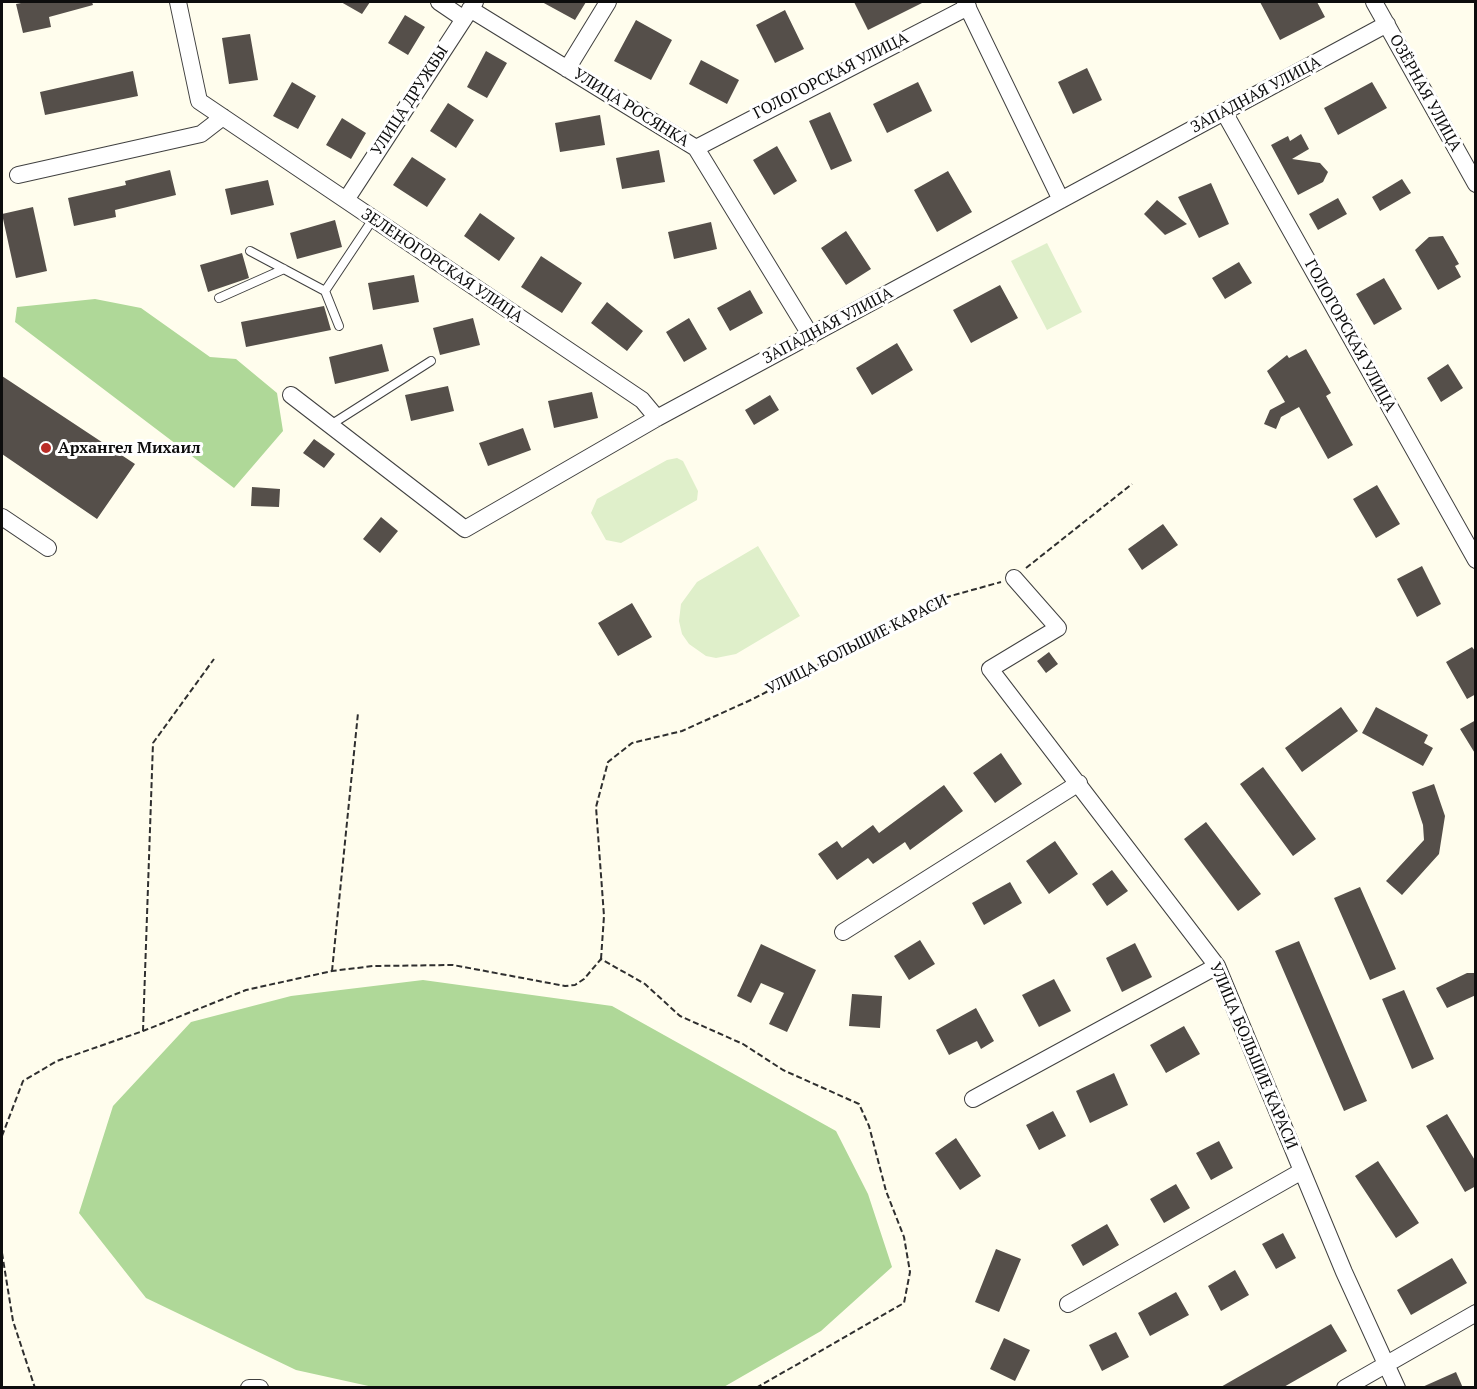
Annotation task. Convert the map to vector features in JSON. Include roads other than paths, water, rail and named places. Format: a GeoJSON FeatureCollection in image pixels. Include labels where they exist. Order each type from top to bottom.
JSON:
{"type":"FeatureCollection","features":[{"type":"Feature","properties":{"kind":"street","name":"ЗЕЛЕНОГОРСКАЯ УЛИЦА"},"geometry":{"type":"LineString","coordinates":[[178,2],[200,101],[642,400],[657,418]]}},
{"type":"Feature","properties":{"kind":"street","name":"УЛИЦА РОСЯНКА"},"geometry":{"type":"LineString","coordinates":[[439,2],[470,10],[696,148],[811,336]]}},
{"type":"Feature","properties":{"kind":"street"},"geometry":{"type":"LineString","coordinates":[[567,69],[609,2]]}},
{"type":"Feature","properties":{"kind":"street","name":"ОЗЁРНАЯ УЛИЦА"},"geometry":{"type":"LineString","coordinates":[[1374,2],[1476,184]]}},
{"type":"Feature","properties":{"kind":"street","name":"ГОЛОГОРСКАЯ УЛИЦА"},"geometry":{"type":"LineString","coordinates":[[696,148],[967,4],[1060,200]]}},
{"type":"Feature","properties":{"kind":"street","name":"УЛИЦА ДРУЖБЫ"},"geometry":{"type":"LineString","coordinates":[[346,200],[470,10]]}},
{"type":"Feature","properties":{"kind":"street","name":"ЗАПАДНАЯ УЛИЦА"},"geometry":{"type":"LineString","coordinates":[[291,395],[332,424],[465,529],[657,418],[1387,24]]}},
{"type":"Feature","properties":{"kind":"street","name":"ГОЛОГОРСКАЯ УЛИЦА"},"geometry":{"type":"LineString","coordinates":[[1224,112],[1476,560]]}},
{"type":"Feature","properties":{"kind":"street"},"geometry":{"type":"LineString","coordinates":[[18,175],[201,134],[223,117]]}},
{"type":"Feature","properties":{"kind":"street"},"geometry":{"type":"LineString","coordinates":[[2,517],[48,548]]}},
{"type":"Feature","properties":{"kind":"street","name":"УЛИЦА БОЛЬШИЕ КАРАСИ"},"geometry":{"type":"LineString","coordinates":[[1014,578],[1058,628],[990,669],[1217,966],[1302,1171],[1397,1388]]}},
{"type":"Feature","properties":{"kind":"street"},"geometry":{"type":"LineString","coordinates":[[843,932],[1078,783]]}},
{"type":"Feature","properties":{"kind":"street"},"geometry":{"type":"LineString","coordinates":[[973,1099],[1217,966]]}},
{"type":"Feature","properties":{"kind":"street"},"geometry":{"type":"LineString","coordinates":[[1068,1304],[1302,1171]]}},
{"type":"Feature","properties":{"kind":"street"},"geometry":{"type":"LineString","coordinates":[[1345,1388],[1476,1313]]}},
{"type":"Feature","properties":{"kind":"street"},"geometry":{"type":"LineString","coordinates":[[249,1388],[260,1388]]}},
{"type":"Feature","properties":{"kind":"lane"},"geometry":{"type":"LineString","coordinates":[[325,291],[373,219]]}},
{"type":"Feature","properties":{"kind":"lane"},"geometry":{"type":"LineString","coordinates":[[250,251],[325,291],[339,326]]}},
{"type":"Feature","properties":{"kind":"lane"},"geometry":{"type":"LineString","coordinates":[[219,298],[284,269]]}},
{"type":"Feature","properties":{"kind":"lane"},"geometry":{"type":"LineString","coordinates":[[332,424],[431,361]]}},
{"type":"Feature","properties":{"kind":"place","name":"Архангел Михаил"},"geometry":{"type":"Point","coordinates":[46,448]}}]}
